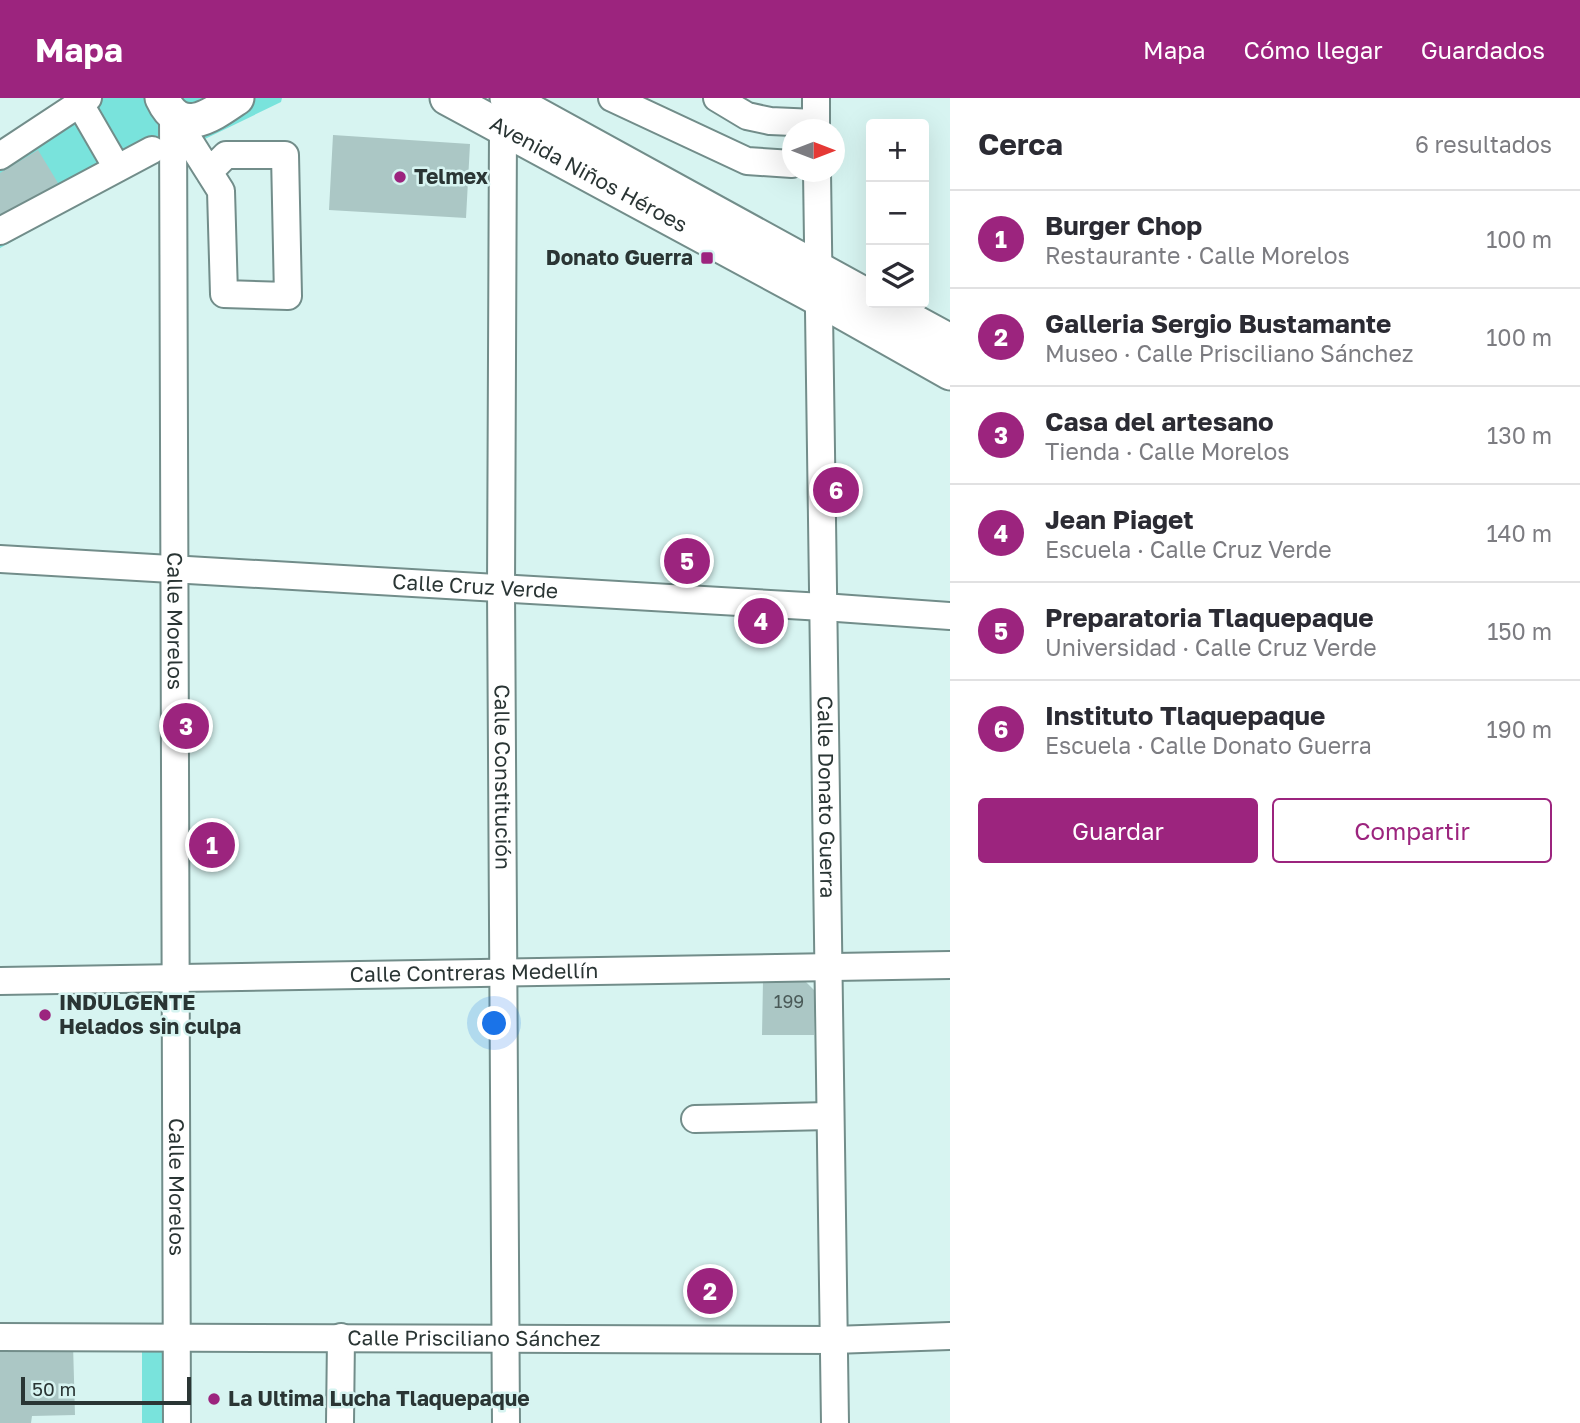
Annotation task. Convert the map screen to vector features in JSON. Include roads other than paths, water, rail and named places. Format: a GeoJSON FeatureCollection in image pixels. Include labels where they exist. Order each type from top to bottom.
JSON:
{"type":"FeatureCollection","features":[{"type":"Feature","properties":{"kind":"main road"},"geometry":{"type":"LineString","coordinates":[[167,106],[183,119],[206,120],[237,98]]}},
{"type":"Feature","properties":{"kind":"main road","name":"Avenida Niños Héroes"},"geometry":{"type":"LineString","coordinates":[[447,98],[505,114],[818,284],[950,373]]}},
{"type":"Feature","properties":{"kind":"main road","name":"Avenida Niños Héroes"},"geometry":{"type":"LineString","coordinates":[[818,284],[866,297]]}},
{"type":"Feature","properties":{"kind":"main road"},"geometry":{"type":"LineString","coordinates":[[889,308],[950,341]]}},
{"type":"Feature","properties":{"kind":"street"},"geometry":{"type":"LineString","coordinates":[[612,98],[747,161],[782,163]]}},
{"type":"Feature","properties":{"kind":"street"},"geometry":{"type":"LineString","coordinates":[[716,98],[747,116],[771,109],[816,117]]}},
{"type":"Feature","properties":{"kind":"street"},"geometry":{"type":"LineString","coordinates":[[0,156],[84,101],[117,168]]}},
{"type":"Feature","properties":{"kind":"street"},"geometry":{"type":"LineString","coordinates":[[167,106],[217,163]]}},
{"type":"Feature","properties":{"kind":"street","name":"Calle Morelos"},"geometry":{"type":"LineString","coordinates":[[167,106],[174,569],[177,1423]]}},
{"type":"Feature","properties":{"kind":"street","name":"Calle Constitución"},"geometry":{"type":"LineString","coordinates":[[505,114],[501,589],[506,1423]]}},
{"type":"Feature","properties":{"kind":"street"},"geometry":{"type":"LineString","coordinates":[[206,120],[221,191],[225,294],[288,296],[285,155],[217,163]]}},
{"type":"Feature","properties":{"kind":"street"},"geometry":{"type":"LineString","coordinates":[[0,231],[152,150]]}},
{"type":"Feature","properties":{"kind":"street","name":"Calle Donato Guerra"},"geometry":{"type":"LineString","coordinates":[[817,182],[835,1423]]}},
{"type":"Feature","properties":{"kind":"street","name":"Calle Cruz Verde"},"geometry":{"type":"LineString","coordinates":[[0,559],[950,616]]}},
{"type":"Feature","properties":{"kind":"street","name":"Calle Contreras Medellín"},"geometry":{"type":"LineString","coordinates":[[0,981],[950,965]]}},
{"type":"Feature","properties":{"kind":"street"},"geometry":{"type":"LineString","coordinates":[[695,1119],[830,1116]]}},
{"type":"Feature","properties":{"kind":"street","name":"Calle Prisciliano Sánchez"},"geometry":{"type":"LineString","coordinates":[[0,1337],[833,1340],[950,1336]]}},
{"type":"Feature","properties":{"kind":"street"},"geometry":{"type":"LineString","coordinates":[[340,1423],[341,1337]]}},
{"type":"Feature","properties":{"kind":"place","name":"Telmex"},"geometry":{"type":"Point","coordinates":[400,177]}},
{"type":"Feature","properties":{"kind":"place","name":"Donato Guerra"},"geometry":{"type":"Point","coordinates":[707,258]}},
{"type":"Feature","properties":{"kind":"place","name":"Instituto Tlaquepaque"},"geometry":{"type":"Point","coordinates":[836,490]}},
{"type":"Feature","properties":{"kind":"place","name":"Preparatoria Tlaquepaque"},"geometry":{"type":"Point","coordinates":[687,561]}},
{"type":"Feature","properties":{"kind":"place","name":"Jean Piaget"},"geometry":{"type":"Point","coordinates":[761,621]}},
{"type":"Feature","properties":{"kind":"place","name":"Casa del artesano"},"geometry":{"type":"Point","coordinates":[186,726]}},
{"type":"Feature","properties":{"kind":"place","name":"Burger Chop"},"geometry":{"type":"Point","coordinates":[212,845]}},
{"type":"Feature","properties":{"kind":"place","name":"INDULGENTE Helados sin culpa"},"geometry":{"type":"Point","coordinates":[45,1015]}},
{"type":"Feature","properties":{"kind":"place","name":"Galleria Sergio Bustamante"},"geometry":{"type":"Point","coordinates":[710,1291]}},
{"type":"Feature","properties":{"kind":"place","name":"La Ultima Lucha Tlaquepaque"},"geometry":{"type":"Point","coordinates":[214,1399]}}]}
